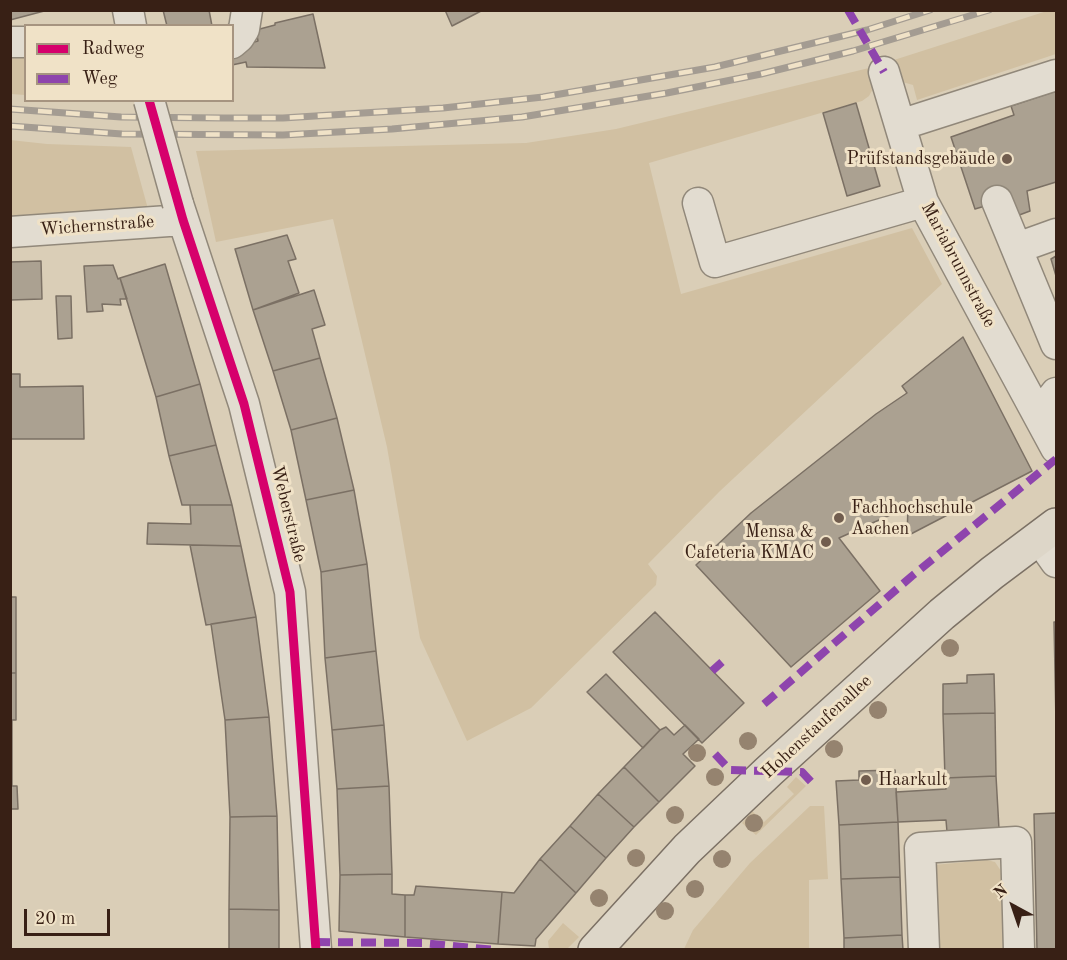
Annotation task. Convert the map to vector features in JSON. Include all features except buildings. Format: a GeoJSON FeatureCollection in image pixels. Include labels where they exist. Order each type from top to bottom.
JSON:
{"type":"FeatureCollection","features":[{"type":"Feature","properties":{"kind":"main road","name":"Hohenstaufenallee"},"geometry":{"type":"LineString","coordinates":[[595,950],[687,849],[942,614],[992,573],[1051,542]]}},
{"type":"Feature","properties":{"kind":"street"},"geometry":{"type":"LineString","coordinates":[[234,41],[244,29],[247,10]]}},
{"type":"Feature","properties":{"kind":"street","name":"Mariabrunnstraße"},"geometry":{"type":"LineString","coordinates":[[884,72],[923,202],[1048,404],[1056,448]]}},
{"type":"Feature","properties":{"kind":"street"},"geometry":{"type":"LineString","coordinates":[[900,125],[1056,75]]}},
{"type":"Feature","properties":{"kind":"street","name":"Weberstraße"},"geometry":{"type":"LineString","coordinates":[[150,102],[181,212],[244,404],[290,592],[316,950]]}},
{"type":"Feature","properties":{"kind":"street"},"geometry":{"type":"LineString","coordinates":[[998,201],[1056,344]]}},
{"type":"Feature","properties":{"kind":"street"},"geometry":{"type":"LineString","coordinates":[[698,203],[715,262],[923,202]]}},
{"type":"Feature","properties":{"kind":"street","name":"Wichernstraße"},"geometry":{"type":"LineString","coordinates":[[10,232],[181,212]]}},
{"type":"Feature","properties":{"kind":"street"},"geometry":{"type":"LineString","coordinates":[[1017,248],[1056,234]]}},
{"type":"Feature","properties":{"kind":"street"},"geometry":{"type":"LineString","coordinates":[[924,950],[920,848],[1016,842],[1019,950]]}},
{"type":"Feature","properties":{"kind":"shaded area"},"geometry":{"type":"Polygon","coordinates":[[[1047,11],[1056,11],[1056,54],[917,100],[913,85],[899,81],[876,83],[869,96],[862,101],[649,163],[681,294],[912,228],[942,284],[720,491],[648,564],[657,576],[656,585],[531,708],[467,741],[420,638],[387,447],[333,219],[216,242],[196,151],[526,143],[616,129],[869,68],[1047,11]]]}},
{"type":"Feature","properties":{"kind":"shaded area"},"geometry":{"type":"Polygon","coordinates":[[[10,49],[24,51],[24,95],[11,94],[10,49]]]}},
{"type":"Feature","properties":{"kind":"shaded area"},"geometry":{"type":"Polygon","coordinates":[[[10,140],[47,144],[131,147],[148,209],[127,214],[11,216],[10,140]]]}},
{"type":"Feature","properties":{"kind":"shaded area"},"geometry":{"type":"Polygon","coordinates":[[[796,777],[806,786],[756,835],[742,823],[752,811],[764,822],[794,794],[787,787],[796,777]]]}},
{"type":"Feature","properties":{"kind":"shaded area"},"geometry":{"type":"Polygon","coordinates":[[[810,806],[824,806],[828,879],[809,880],[809,949],[684,949],[693,930],[750,863],[810,806]]]}},
{"type":"Feature","properties":{"kind":"shaded area"},"geometry":{"type":"Polygon","coordinates":[[[987,860],[995,862],[1003,874],[1005,949],[931,949],[934,865],[987,860]]]}},
{"type":"Feature","properties":{"kind":"shaded area"},"geometry":{"type":"Polygon","coordinates":[[[563,923],[579,937],[567,949],[549,949],[548,941],[563,923]]]}},
{"type":"Feature","properties":{"kind":"railway"},"geometry":{"type":"LineString","coordinates":[[10,109],[121,117],[283,118],[443,108],[543,97],[715,67],[867,30],[930,10]]}},
{"type":"Feature","properties":{"kind":"railway"},"geometry":{"type":"LineString","coordinates":[[10,126],[122,134],[283,135],[392,129],[522,117],[667,93],[761,74],[853,51],[989,10]]}},
{"type":"Feature","properties":{"kind":"marked path"},"geometry":{"type":"LineString","coordinates":[[848,10],[884,72]]}},
{"type":"Feature","properties":{"kind":"marked path"},"geometry":{"type":"LineString","coordinates":[[764,704],[912,576],[1056,459]]}},
{"type":"Feature","properties":{"kind":"marked path"},"geometry":{"type":"LineString","coordinates":[[712,671],[722,662]]}},
{"type":"Feature","properties":{"kind":"marked path"},"geometry":{"type":"LineString","coordinates":[[715,754],[730,770],[802,772],[814,785]]}},
{"type":"Feature","properties":{"kind":"marked path"},"geometry":{"type":"LineString","coordinates":[[315,942],[422,943],[495,950]]}},
{"type":"Feature","properties":{"kind":"cycle path"},"geometry":{"type":"LineString","coordinates":[[150,102],[183,220],[244,404],[290,592],[316,950]]}},
{"type":"Feature","properties":{"kind":"place","name":"Prüfstandsgebäude"},"geometry":{"type":"Point","coordinates":[1007,159]}},
{"type":"Feature","properties":{"kind":"place","name":"Fachhochschule Aachen"},"geometry":{"type":"Point","coordinates":[839,518]}},
{"type":"Feature","properties":{"kind":"place","name":"Mensa & Cafeteria KMAC"},"geometry":{"type":"Point","coordinates":[826,542]}},
{"type":"Feature","properties":{"kind":"place","name":"Haarkult"},"geometry":{"type":"Point","coordinates":[866,780]}}]}
